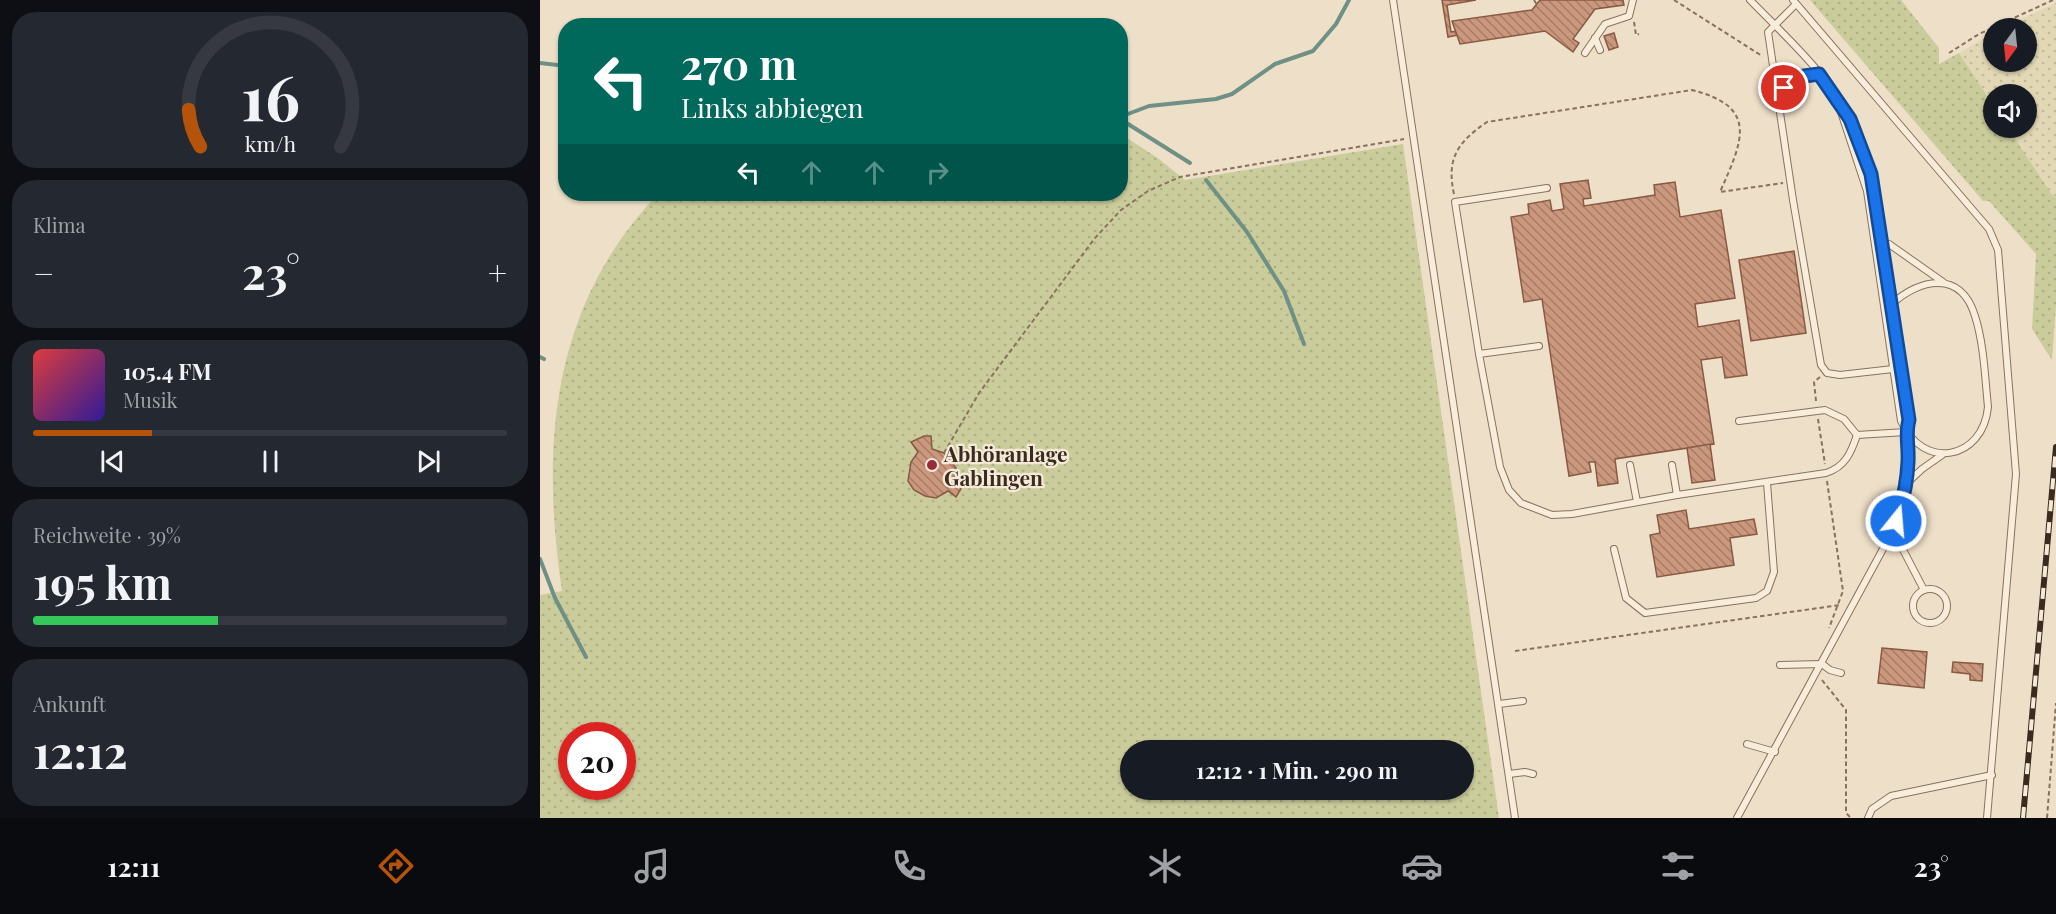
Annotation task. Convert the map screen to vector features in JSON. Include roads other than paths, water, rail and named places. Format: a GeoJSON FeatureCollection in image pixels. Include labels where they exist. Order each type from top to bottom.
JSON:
{"type":"FeatureCollection","features":[{"type":"Feature","properties":{"kind":"lane"},"geometry":{"type":"LineString","coordinates":[[1393,0],[1515,818]]}},
{"type":"Feature","properties":{"kind":"lane"},"geometry":{"type":"LineString","coordinates":[[1585,53],[1605,24],[1629,16],[1633,0]]}},
{"type":"Feature","properties":{"kind":"lane"},"geometry":{"type":"LineString","coordinates":[[1737,818],[1775,752],[1890,536],[1906,484],[1908,458],[1906,432],[1909,420],[1871,174],[1862,147],[1850,119],[1833,92],[1750,0]]}},
{"type":"Feature","properties":{"kind":"lane"},"geometry":{"type":"LineString","coordinates":[[1893,369],[1840,375],[1827,373],[1821,365],[1790,182],[1768,32],[1795,2],[1989,229],[1998,250],[2016,474],[1987,818]]}},
{"type":"Feature","properties":{"kind":"lane"},"geometry":{"type":"LineString","coordinates":[[1595,38],[1600,50]]}},
{"type":"Feature","properties":{"kind":"lane"},"geometry":{"type":"LineString","coordinates":[[1777,94],[1797,77],[1819,74]]}},
{"type":"Feature","properties":{"kind":"lane"},"geometry":{"type":"LineString","coordinates":[[1833,92],[1867,191],[1901,422],[1906,432],[1928,451],[1942,455]]}},
{"type":"Feature","properties":{"kind":"lane"},"geometry":{"type":"LineString","coordinates":[[1547,188],[1455,202],[1479,354],[1500,466],[1509,490],[1521,503],[1552,515],[1826,473],[1841,467],[1849,457],[1857,435]]}},
{"type":"Feature","properties":{"kind":"lane"},"geometry":{"type":"LineString","coordinates":[[1882,242],[1889,244],[1957,289],[1975,314],[1988,407],[1987,420],[1969,445],[1942,455],[1906,484]]}},
{"type":"Feature","properties":{"kind":"lane"},"geometry":{"type":"LineString","coordinates":[[1892,304],[1912,287],[1944,282]]}},
{"type":"Feature","properties":{"kind":"lane"},"geometry":{"type":"LineString","coordinates":[[1479,354],[1539,346]]}},
{"type":"Feature","properties":{"kind":"lane"},"geometry":{"type":"LineString","coordinates":[[1739,422],[1816,410],[1837,414],[1857,435],[1906,432]]}},
{"type":"Feature","properties":{"kind":"lane"},"geometry":{"type":"LineString","coordinates":[[1630,465],[1637,502]]}},
{"type":"Feature","properties":{"kind":"lane"},"geometry":{"type":"LineString","coordinates":[[1672,465],[1677,495]]}},
{"type":"Feature","properties":{"kind":"lane"},"geometry":{"type":"LineString","coordinates":[[1614,549],[1626,598],[1645,613],[1756,598],[1767,591],[1774,572],[1767,483]]}},
{"type":"Feature","properties":{"kind":"lane"},"geometry":{"type":"LineString","coordinates":[[1890,536],[1899,542],[1924,590]]}},
{"type":"Feature","properties":{"kind":"lane"},"geometry":{"type":"LineString","coordinates":[[1924,590],[1936,590],[1946,599],[1947,610],[1936,622],[1924,623],[1913,612],[1915,596],[1924,590]]}},
{"type":"Feature","properties":{"kind":"lane"},"geometry":{"type":"LineString","coordinates":[[1780,665],[1822,664],[1841,673]]}},
{"type":"Feature","properties":{"kind":"lane"},"geometry":{"type":"LineString","coordinates":[[1499,704],[1523,701]]}},
{"type":"Feature","properties":{"kind":"lane"},"geometry":{"type":"LineString","coordinates":[[1747,744],[1775,752]]}},
{"type":"Feature","properties":{"kind":"lane"},"geometry":{"type":"LineString","coordinates":[[1509,774],[1526,772],[1533,774]]}},
{"type":"Feature","properties":{"kind":"lane"},"geometry":{"type":"LineString","coordinates":[[1868,818],[1872,809],[1891,796],[1992,775]]}},
{"type":"Feature","properties":{"kind":"waterway"},"geometry":{"type":"LineString","coordinates":[[1128,114],[1149,106],[1216,99],[1232,94],[1275,64],[1313,51],[1336,24],[1349,0]]}},
{"type":"Feature","properties":{"kind":"waterway"},"geometry":{"type":"LineString","coordinates":[[540,63],[558,65]]}},
{"type":"Feature","properties":{"kind":"waterway"},"geometry":{"type":"LineString","coordinates":[[1128,124],[1190,163]]}},
{"type":"Feature","properties":{"kind":"waterway"},"geometry":{"type":"LineString","coordinates":[[1206,180],[1247,232],[1284,291],[1304,344]]}},
{"type":"Feature","properties":{"kind":"waterway"},"geometry":{"type":"LineString","coordinates":[[540,357],[544,359]]}},
{"type":"Feature","properties":{"kind":"waterway"},"geometry":{"type":"LineString","coordinates":[[540,559],[555,598],[586,657]]}},
{"type":"Feature","properties":{"kind":"railway"},"geometry":{"type":"LineString","coordinates":[[2023,818],[2056,447]]}},
{"type":"Feature","properties":{"kind":"place","name":"Abhöranlage Gablingen"},"geometry":{"type":"Point","coordinates":[932,465]}}]}
